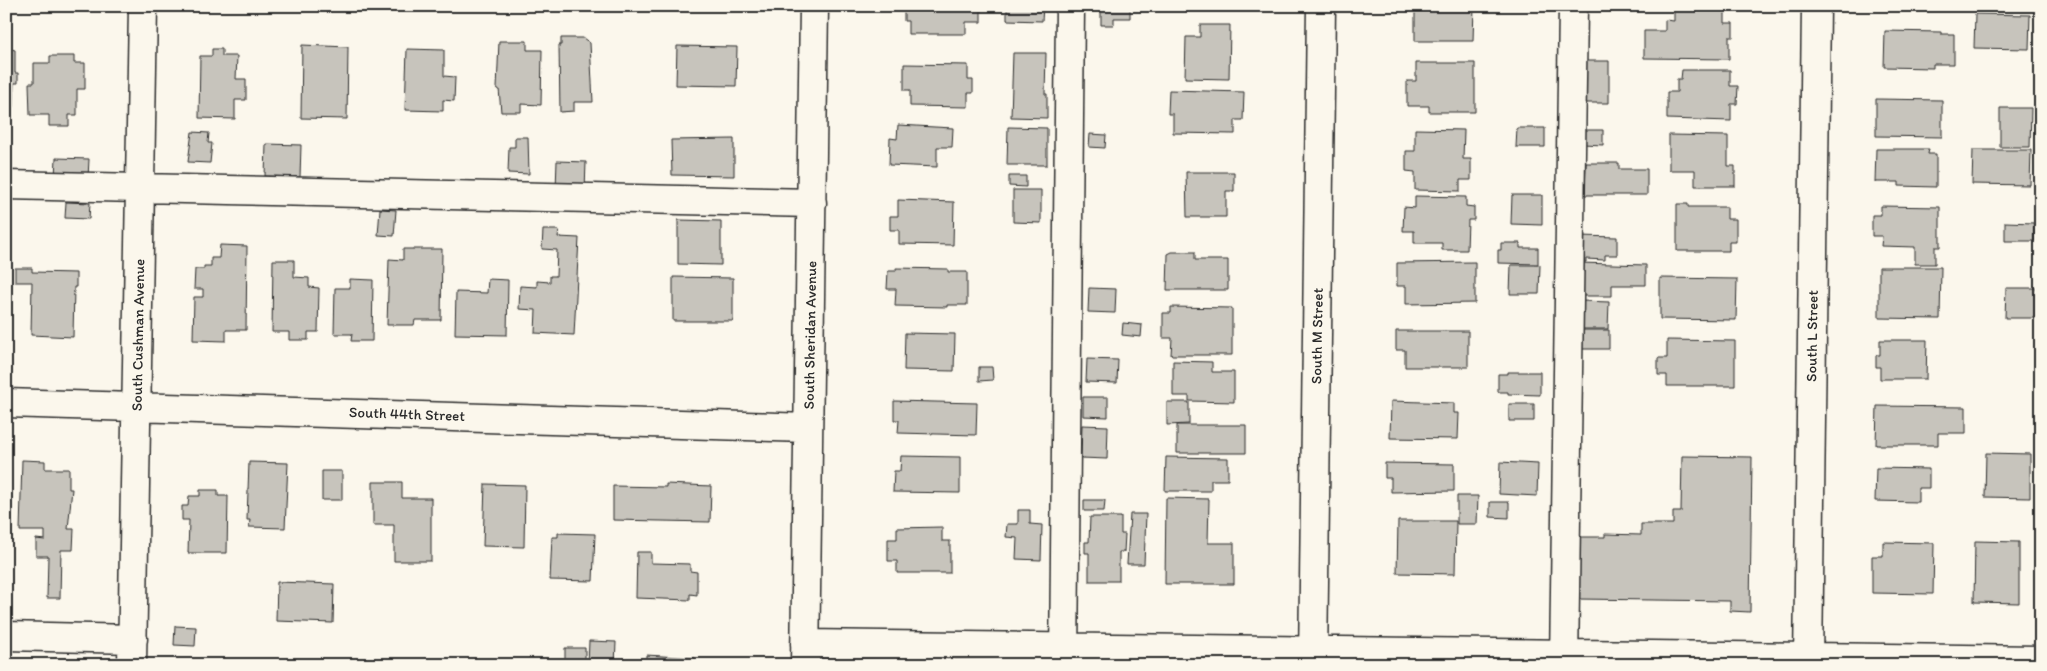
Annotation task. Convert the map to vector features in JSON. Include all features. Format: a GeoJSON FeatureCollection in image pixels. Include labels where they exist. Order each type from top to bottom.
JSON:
{"type":"FeatureCollection","features":[{"type":"Feature","properties":{"kind":"street","name":"South Cushman Avenue"},"geometry":{"type":"LineString","coordinates":[[132,652],[143,6]]}},
{"type":"Feature","properties":{"kind":"street","name":"South Sheridan Avenue"},"geometry":{"type":"LineString","coordinates":[[805,655],[814,6]]}},
{"type":"Feature","properties":{"kind":"street"},"geometry":{"type":"LineString","coordinates":[[1064,656],[1070,6]]}},
{"type":"Feature","properties":{"kind":"street","name":"South M Street"},"geometry":{"type":"LineString","coordinates":[[1313,658],[1321,6]]}},
{"type":"Feature","properties":{"kind":"street"},"geometry":{"type":"LineString","coordinates":[[1564,659],[1573,6]]}},
{"type":"Feature","properties":{"kind":"street","name":"South L Street"},"geometry":{"type":"LineString","coordinates":[[1808,661],[1816,6]]}},
{"type":"Feature","properties":{"kind":"street"},"geometry":{"type":"LineString","coordinates":[[6,185],[812,203]]}},
{"type":"Feature","properties":{"kind":"street","name":"South 44th Street"},"geometry":{"type":"LineString","coordinates":[[6,403],[808,428]]}},
{"type":"Feature","properties":{"kind":"street"},"geometry":{"type":"LineString","coordinates":[[6,636],[132,652]]}},
{"type":"Feature","properties":{"kind":"street"},"geometry":{"type":"LineString","coordinates":[[805,655],[1808,661],[2041,660]]}},
{"type":"Feature","properties":{"kind":"building"},"geometry":{"type":"Polygon","coordinates":[[[909,6],[968,6],[968,8],[981,8],[981,22],[966,22],[966,34],[908,34],[908,21],[904,21],[904,8],[909,8],[909,6]]]}},
{"type":"Feature","properties":{"kind":"building"},"geometry":{"type":"Polygon","coordinates":[[[997,6],[1043,6],[1042,21],[1007,20],[1007,7],[997,6]]]}},
{"type":"Feature","properties":{"kind":"building"},"geometry":{"type":"Polygon","coordinates":[[[1101,6],[1130,6],[1130,18],[1114,18],[1114,25],[1101,25],[1101,6]]]}},
{"type":"Feature","properties":{"kind":"building"},"geometry":{"type":"Polygon","coordinates":[[[1415,6],[1474,6],[1473,41],[1415,41],[1415,6]]]}},
{"type":"Feature","properties":{"kind":"building"},"geometry":{"type":"Polygon","coordinates":[[[1674,8],[1725,8],[1725,23],[1733,23],[1733,37],[1729,37],[1729,59],[1644,58],[1644,31],[1665,31],[1665,20],[1674,21],[1674,8]]]}},
{"type":"Feature","properties":{"kind":"building"},"geometry":{"type":"Polygon","coordinates":[[[1975,14],[2030,15],[2029,49],[1974,48],[1975,14]]]}},
{"type":"Feature","properties":{"kind":"building"},"geometry":{"type":"Polygon","coordinates":[[[1200,25],[1230,25],[1229,79],[1185,78],[1186,37],[1200,37],[1200,25]]]}},
{"type":"Feature","properties":{"kind":"building"},"geometry":{"type":"Polygon","coordinates":[[[1885,31],[1954,34],[1954,64],[1933,64],[1933,68],[1884,67],[1885,31]]]}},
{"type":"Feature","properties":{"kind":"building"},"geometry":{"type":"Polygon","coordinates":[[[561,38],[583,38],[590,43],[593,102],[574,102],[574,111],[560,112],[559,45],[561,45],[561,38]]]}},
{"type":"Feature","properties":{"kind":"building"},"geometry":{"type":"Polygon","coordinates":[[[499,41],[527,41],[527,50],[542,50],[541,105],[521,104],[521,112],[501,112],[499,89],[497,89],[499,41]]]}},
{"type":"Feature","properties":{"kind":"building"},"geometry":{"type":"Polygon","coordinates":[[[6,45],[11,46],[11,49],[15,50],[15,73],[18,73],[18,83],[14,83],[13,107],[6,107],[6,45]]]}},
{"type":"Feature","properties":{"kind":"building"},"geometry":{"type":"Polygon","coordinates":[[[302,45],[348,47],[347,119],[301,118],[302,45]]]}},
{"type":"Feature","properties":{"kind":"building"},"geometry":{"type":"Polygon","coordinates":[[[677,46],[737,47],[736,86],[676,85],[677,46]]]}},
{"type":"Feature","properties":{"kind":"building"},"geometry":{"type":"Polygon","coordinates":[[[212,49],[222,49],[222,56],[237,56],[236,79],[246,79],[246,100],[235,100],[235,119],[199,118],[200,56],[212,56],[212,49]]]}},
{"type":"Feature","properties":{"kind":"building"},"geometry":{"type":"Polygon","coordinates":[[[407,49],[444,50],[444,76],[455,77],[454,101],[443,100],[443,111],[405,110],[407,49]]]}},
{"type":"Feature","properties":{"kind":"building"},"geometry":{"type":"Polygon","coordinates":[[[1013,53],[1046,53],[1045,94],[1047,94],[1047,118],[1011,117],[1013,53]]]}},
{"type":"Feature","properties":{"kind":"building"},"geometry":{"type":"Polygon","coordinates":[[[50,56],[74,56],[74,63],[85,63],[85,89],[77,89],[77,115],[69,115],[69,126],[49,126],[49,115],[30,115],[29,83],[34,83],[34,63],[50,63],[50,56]]]}},
{"type":"Feature","properties":{"kind":"building"},"geometry":{"type":"Polygon","coordinates":[[[1582,61],[1609,61],[1609,103],[1582,103],[1582,61]]]}},
{"type":"Feature","properties":{"kind":"building"},"geometry":{"type":"Polygon","coordinates":[[[1416,63],[1475,63],[1475,112],[1429,112],[1429,106],[1407,106],[1407,81],[1416,81],[1416,63]]]}},
{"type":"Feature","properties":{"kind":"building"},"geometry":{"type":"Polygon","coordinates":[[[904,64],[968,65],[968,80],[973,80],[973,93],[968,93],[968,107],[910,106],[910,90],[904,90],[904,64]]]}},
{"type":"Feature","properties":{"kind":"building"},"geometry":{"type":"Polygon","coordinates":[[[1682,70],[1730,70],[1730,86],[1738,86],[1737,104],[1731,104],[1731,121],[1667,119],[1667,92],[1677,92],[1677,79],[1681,79],[1682,70]]]}},
{"type":"Feature","properties":{"kind":"building"},"geometry":{"type":"Polygon","coordinates":[[[1169,90],[1244,92],[1243,120],[1235,120],[1235,134],[1173,133],[1173,114],[1168,114],[1169,90]]]}},
{"type":"Feature","properties":{"kind":"building"},"geometry":{"type":"Polygon","coordinates":[[[1876,99],[1942,100],[1942,137],[1876,136],[1876,99]]]}},
{"type":"Feature","properties":{"kind":"building"},"geometry":{"type":"Polygon","coordinates":[[[2000,108],[2031,108],[2030,147],[2000,147],[2000,108]]]}},
{"type":"Feature","properties":{"kind":"building"},"geometry":{"type":"Polygon","coordinates":[[[898,125],[953,128],[952,147],[937,147],[937,167],[889,165],[890,138],[897,139],[898,125]]]}},
{"type":"Feature","properties":{"kind":"building"},"geometry":{"type":"Polygon","coordinates":[[[1008,127],[1047,128],[1047,165],[1007,165],[1008,127]]]}},
{"type":"Feature","properties":{"kind":"building"},"geometry":{"type":"Polygon","coordinates":[[[1517,128],[1545,128],[1545,147],[1516,147],[1517,128]]]}},
{"type":"Feature","properties":{"kind":"building"},"geometry":{"type":"Polygon","coordinates":[[[1415,129],[1464,130],[1463,159],[1471,159],[1471,180],[1460,180],[1460,191],[1415,190],[1415,172],[1406,171],[1406,151],[1415,151],[1415,129]]]}},
{"type":"Feature","properties":{"kind":"building"},"geometry":{"type":"Polygon","coordinates":[[[1583,130],[1603,130],[1603,145],[1583,144],[1583,130]]]}},
{"type":"Feature","properties":{"kind":"building"},"geometry":{"type":"Polygon","coordinates":[[[192,132],[209,133],[208,143],[212,143],[210,163],[188,162],[192,132]]]}},
{"type":"Feature","properties":{"kind":"building"},"geometry":{"type":"Polygon","coordinates":[[[1090,134],[1106,135],[1105,148],[1089,147],[1090,134]]]}},
{"type":"Feature","properties":{"kind":"building"},"geometry":{"type":"Polygon","coordinates":[[[1669,135],[1728,136],[1728,166],[1735,166],[1735,186],[1695,186],[1695,170],[1669,170],[1669,135]]]}},
{"type":"Feature","properties":{"kind":"building"},"geometry":{"type":"Polygon","coordinates":[[[515,137],[528,137],[529,174],[508,173],[509,147],[515,147],[515,137]]]}},
{"type":"Feature","properties":{"kind":"building"},"geometry":{"type":"Polygon","coordinates":[[[734,139],[734,176],[672,175],[671,140],[734,139]]]}},
{"type":"Feature","properties":{"kind":"building"},"geometry":{"type":"Polygon","coordinates":[[[266,144],[301,145],[300,177],[265,176],[266,144]]]}},
{"type":"Feature","properties":{"kind":"building"},"geometry":{"type":"Polygon","coordinates":[[[1876,149],[1929,149],[1928,154],[1936,154],[1936,187],[1899,186],[1899,182],[1875,182],[1876,149]]]}},
{"type":"Feature","properties":{"kind":"building"},"geometry":{"type":"Polygon","coordinates":[[[1973,150],[2031,150],[2030,185],[1972,184],[1973,150]]]}},
{"type":"Feature","properties":{"kind":"building"},"geometry":{"type":"Polygon","coordinates":[[[56,158],[89,159],[88,178],[55,177],[56,158]]]}},
{"type":"Feature","properties":{"kind":"building"},"geometry":{"type":"Polygon","coordinates":[[[557,161],[586,162],[585,190],[556,189],[557,161]]]}},
{"type":"Feature","properties":{"kind":"building"},"geometry":{"type":"Polygon","coordinates":[[[1586,163],[1619,163],[1619,169],[1647,169],[1647,195],[1585,195],[1586,163]]]}},
{"type":"Feature","properties":{"kind":"building"},"geometry":{"type":"Polygon","coordinates":[[[1186,172],[1234,172],[1234,191],[1226,191],[1226,217],[1187,217],[1186,172]]]}},
{"type":"Feature","properties":{"kind":"building"},"geometry":{"type":"Polygon","coordinates":[[[1009,176],[1026,176],[1026,187],[1009,186],[1009,176]]]}},
{"type":"Feature","properties":{"kind":"building"},"geometry":{"type":"Polygon","coordinates":[[[1013,190],[1041,190],[1041,223],[1013,222],[1013,190]]]}},
{"type":"Feature","properties":{"kind":"building"},"geometry":{"type":"Polygon","coordinates":[[[1512,195],[1542,195],[1542,225],[1511,224],[1512,195]]]}},
{"type":"Feature","properties":{"kind":"building"},"geometry":{"type":"Polygon","coordinates":[[[1415,196],[1466,197],[1466,206],[1474,207],[1474,220],[1468,220],[1467,250],[1442,250],[1442,243],[1414,243],[1414,231],[1403,231],[1404,207],[1415,208],[1415,196]]]}},
{"type":"Feature","properties":{"kind":"building"},"geometry":{"type":"Polygon","coordinates":[[[898,200],[954,202],[953,245],[899,244],[899,230],[890,230],[890,216],[898,216],[898,200]]]}},
{"type":"Feature","properties":{"kind":"building"},"geometry":{"type":"Polygon","coordinates":[[[66,202],[90,203],[89,219],[65,218],[66,202]]]}},
{"type":"Feature","properties":{"kind":"building"},"geometry":{"type":"Polygon","coordinates":[[[1677,204],[1688,204],[1688,207],[1727,207],[1727,219],[1736,219],[1736,242],[1729,242],[1729,251],[1677,251],[1677,204]]]}},
{"type":"Feature","properties":{"kind":"building"},"geometry":{"type":"Polygon","coordinates":[[[1881,206],[1940,207],[1940,247],[1935,247],[1935,264],[1915,264],[1915,247],[1881,246],[1882,236],[1872,236],[1872,215],[1881,215],[1881,206]]]}},
{"type":"Feature","properties":{"kind":"building"},"geometry":{"type":"Polygon","coordinates":[[[380,209],[396,210],[394,236],[378,235],[380,209]]]}},
{"type":"Feature","properties":{"kind":"building"},"geometry":{"type":"Polygon","coordinates":[[[678,220],[721,221],[721,265],[678,264],[678,220]]]}},
{"type":"Feature","properties":{"kind":"building"},"geometry":{"type":"Polygon","coordinates":[[[2005,222],[2034,223],[2034,241],[2005,241],[2005,222]]]}},
{"type":"Feature","properties":{"kind":"building"},"geometry":{"type":"Polygon","coordinates":[[[543,230],[559,230],[558,237],[579,238],[574,335],[535,333],[536,310],[519,309],[520,286],[537,287],[537,281],[550,282],[550,276],[556,276],[557,250],[542,249],[543,230]]]}},
{"type":"Feature","properties":{"kind":"building"},"geometry":{"type":"Polygon","coordinates":[[[1579,236],[1617,237],[1617,255],[1605,255],[1605,260],[1586,259],[1586,262],[1579,262],[1579,236]]]}},
{"type":"Feature","properties":{"kind":"building"},"geometry":{"type":"Polygon","coordinates":[[[1501,243],[1520,243],[1520,248],[1538,248],[1538,264],[1498,263],[1498,250],[1501,250],[1501,243]]]}},
{"type":"Feature","properties":{"kind":"building"},"geometry":{"type":"Polygon","coordinates":[[[220,245],[247,246],[246,330],[226,330],[226,341],[193,340],[194,297],[203,297],[203,289],[194,289],[195,269],[204,269],[204,266],[211,266],[211,258],[219,258],[220,245]]]}},
{"type":"Feature","properties":{"kind":"building"},"geometry":{"type":"Polygon","coordinates":[[[403,249],[442,249],[441,320],[415,320],[414,325],[387,325],[389,259],[403,260],[403,249]]]}},
{"type":"Feature","properties":{"kind":"building"},"geometry":{"type":"Polygon","coordinates":[[[1172,252],[1195,252],[1195,260],[1228,260],[1228,290],[1167,290],[1168,254],[1172,252]]]}},
{"type":"Feature","properties":{"kind":"building"},"geometry":{"type":"Polygon","coordinates":[[[273,260],[294,260],[294,277],[309,278],[309,287],[319,288],[318,332],[308,332],[308,340],[289,340],[289,332],[272,332],[273,260]]]}},
{"type":"Feature","properties":{"kind":"building"},"geometry":{"type":"Polygon","coordinates":[[[1475,262],[1475,303],[1406,304],[1406,286],[1397,286],[1397,263],[1475,262]]]}},
{"type":"Feature","properties":{"kind":"building"},"geometry":{"type":"Polygon","coordinates":[[[1580,263],[1646,265],[1646,285],[1612,285],[1612,296],[1579,296],[1580,263]]]}},
{"type":"Feature","properties":{"kind":"building"},"geometry":{"type":"Polygon","coordinates":[[[1511,265],[1540,265],[1539,294],[1510,294],[1511,265]]]}},
{"type":"Feature","properties":{"kind":"building"},"geometry":{"type":"Polygon","coordinates":[[[1879,267],[1941,267],[1940,319],[1879,318],[1879,267]]]}},
{"type":"Feature","properties":{"kind":"building"},"geometry":{"type":"Polygon","coordinates":[[[15,268],[32,268],[32,272],[76,273],[73,337],[31,335],[32,282],[15,282],[15,268]]]}},
{"type":"Feature","properties":{"kind":"building"},"geometry":{"type":"Polygon","coordinates":[[[896,268],[948,269],[948,272],[967,272],[967,305],[947,305],[947,307],[895,306],[896,289],[887,289],[888,271],[896,271],[896,268]]]}},
{"type":"Feature","properties":{"kind":"building"},"geometry":{"type":"Polygon","coordinates":[[[673,277],[733,278],[733,321],[673,321],[673,277]]]}},
{"type":"Feature","properties":{"kind":"building"},"geometry":{"type":"Polygon","coordinates":[[[1660,278],[1737,279],[1736,320],[1660,319],[1660,278]]]}},
{"type":"Feature","properties":{"kind":"building"},"geometry":{"type":"Polygon","coordinates":[[[350,279],[373,280],[372,341],[351,341],[352,334],[334,334],[335,288],[350,288],[350,279]]]}},
{"type":"Feature","properties":{"kind":"building"},"geometry":{"type":"Polygon","coordinates":[[[488,279],[508,280],[507,335],[455,334],[456,292],[487,293],[488,279]]]}},
{"type":"Feature","properties":{"kind":"building"},"geometry":{"type":"Polygon","coordinates":[[[1089,288],[1116,289],[1115,313],[1088,312],[1089,288]]]}},
{"type":"Feature","properties":{"kind":"building"},"geometry":{"type":"Polygon","coordinates":[[[2006,288],[2037,288],[2036,318],[2005,318],[2006,288]]]}},
{"type":"Feature","properties":{"kind":"building"},"geometry":{"type":"Polygon","coordinates":[[[1582,301],[1609,302],[1608,329],[1581,329],[1582,301]]]}},
{"type":"Feature","properties":{"kind":"building"},"geometry":{"type":"Polygon","coordinates":[[[1171,307],[1232,308],[1232,355],[1171,355],[1172,338],[1163,338],[1163,313],[1171,313],[1171,307]]]}},
{"type":"Feature","properties":{"kind":"building"},"geometry":{"type":"Polygon","coordinates":[[[1123,323],[1142,325],[1141,337],[1122,335],[1123,323]]]}},
{"type":"Feature","properties":{"kind":"building"},"geometry":{"type":"Polygon","coordinates":[[[1578,330],[1609,330],[1609,349],[1578,349],[1578,330]]]}},
{"type":"Feature","properties":{"kind":"building"},"geometry":{"type":"Polygon","coordinates":[[[1396,331],[1468,331],[1468,367],[1405,367],[1405,350],[1396,350],[1396,331]]]}},
{"type":"Feature","properties":{"kind":"building"},"geometry":{"type":"Polygon","coordinates":[[[905,333],[955,334],[954,371],[904,370],[905,333]]]}},
{"type":"Feature","properties":{"kind":"building"},"geometry":{"type":"Polygon","coordinates":[[[1667,340],[1735,341],[1735,386],[1667,386],[1667,375],[1658,375],[1658,358],[1667,358],[1667,340]]]}},
{"type":"Feature","properties":{"kind":"building"},"geometry":{"type":"Polygon","coordinates":[[[1880,340],[1927,340],[1926,379],[1880,379],[1880,367],[1876,367],[1876,355],[1880,355],[1880,340]]]}},
{"type":"Feature","properties":{"kind":"building"},"geometry":{"type":"Polygon","coordinates":[[[1087,359],[1118,360],[1117,383],[1086,382],[1087,359]]]}},
{"type":"Feature","properties":{"kind":"building"},"geometry":{"type":"Polygon","coordinates":[[[1173,361],[1212,362],[1212,372],[1234,372],[1234,402],[1189,401],[1189,396],[1173,396],[1173,361]]]}},
{"type":"Feature","properties":{"kind":"building"},"geometry":{"type":"Polygon","coordinates":[[[979,367],[992,367],[993,380],[979,381],[979,367]]]}},
{"type":"Feature","properties":{"kind":"building"},"geometry":{"type":"Polygon","coordinates":[[[1508,372],[1540,372],[1540,395],[1498,392],[1498,374],[1508,374],[1508,372]]]}},
{"type":"Feature","properties":{"kind":"building"},"geometry":{"type":"Polygon","coordinates":[[[1083,397],[1108,397],[1108,417],[1083,416],[1083,397]]]}},
{"type":"Feature","properties":{"kind":"building"},"geometry":{"type":"Polygon","coordinates":[[[894,401],[977,403],[976,435],[898,433],[899,420],[894,420],[894,401]]]}},
{"type":"Feature","properties":{"kind":"building"},"geometry":{"type":"Polygon","coordinates":[[[1391,401],[1454,403],[1454,413],[1459,413],[1458,439],[1390,438],[1391,401]]]}},
{"type":"Feature","properties":{"kind":"building"},"geometry":{"type":"Polygon","coordinates":[[[1167,402],[1189,402],[1189,424],[1167,425],[1167,402]]]}},
{"type":"Feature","properties":{"kind":"building"},"geometry":{"type":"Polygon","coordinates":[[[1509,404],[1534,404],[1534,421],[1509,421],[1509,404]]]}},
{"type":"Feature","properties":{"kind":"building"},"geometry":{"type":"Polygon","coordinates":[[[1877,406],[1966,407],[1966,433],[1938,433],[1938,445],[1876,445],[1877,406]]]}},
{"type":"Feature","properties":{"kind":"building"},"geometry":{"type":"Polygon","coordinates":[[[1082,425],[1108,426],[1107,459],[1081,458],[1082,425]]]}},
{"type":"Feature","properties":{"kind":"building"},"geometry":{"type":"Polygon","coordinates":[[[1177,425],[1246,425],[1246,453],[1177,453],[1177,425]]]}},
{"type":"Feature","properties":{"kind":"building"},"geometry":{"type":"Polygon","coordinates":[[[1986,453],[2030,454],[2030,498],[1985,497],[1986,453]]]}},
{"type":"Feature","properties":{"kind":"building"},"geometry":{"type":"Polygon","coordinates":[[[901,456],[960,457],[960,493],[893,492],[894,471],[900,471],[901,456]]]}},
{"type":"Feature","properties":{"kind":"building"},"geometry":{"type":"Polygon","coordinates":[[[1682,456],[1752,457],[1750,612],[1730,611],[1730,601],[1578,599],[1578,537],[1605,537],[1605,534],[1641,535],[1641,524],[1673,524],[1673,512],[1681,512],[1682,456]]]}},
{"type":"Feature","properties":{"kind":"building"},"geometry":{"type":"Polygon","coordinates":[[[1166,457],[1228,458],[1228,480],[1211,480],[1211,491],[1165,491],[1166,457]]]}},
{"type":"Feature","properties":{"kind":"building"},"geometry":{"type":"Polygon","coordinates":[[[22,460],[45,461],[45,469],[69,469],[69,489],[72,489],[68,529],[74,529],[73,550],[61,550],[60,598],[47,598],[48,556],[36,556],[36,539],[45,540],[45,531],[20,531],[22,460]]]}},
{"type":"Feature","properties":{"kind":"building"},"geometry":{"type":"Polygon","coordinates":[[[249,462],[288,463],[285,528],[249,527],[250,520],[247,520],[249,462]]]}},
{"type":"Feature","properties":{"kind":"building"},"geometry":{"type":"Polygon","coordinates":[[[1500,462],[1538,464],[1537,496],[1499,494],[1500,462]]]}},
{"type":"Feature","properties":{"kind":"building"},"geometry":{"type":"Polygon","coordinates":[[[1385,463],[1454,464],[1454,491],[1391,492],[1391,478],[1385,478],[1385,463]]]}},
{"type":"Feature","properties":{"kind":"building"},"geometry":{"type":"Polygon","coordinates":[[[1876,468],[1929,469],[1929,488],[1918,488],[1918,502],[1875,501],[1876,468]]]}},
{"type":"Feature","properties":{"kind":"building"},"geometry":{"type":"Polygon","coordinates":[[[322,471],[342,471],[342,500],[322,500],[322,471]]]}},
{"type":"Feature","properties":{"kind":"building"},"geometry":{"type":"Polygon","coordinates":[[[373,482],[402,482],[402,498],[431,498],[431,561],[394,561],[394,525],[373,525],[373,482]]]}},
{"type":"Feature","properties":{"kind":"building"},"geometry":{"type":"Polygon","coordinates":[[[485,484],[525,485],[524,547],[483,546],[485,484]]]}},
{"type":"Feature","properties":{"kind":"building"},"geometry":{"type":"Polygon","coordinates":[[[666,484],[711,486],[710,522],[613,520],[613,486],[666,487],[666,484]]]}},
{"type":"Feature","properties":{"kind":"building"},"geometry":{"type":"Polygon","coordinates":[[[200,490],[218,490],[218,496],[228,496],[227,553],[188,553],[189,520],[182,520],[182,506],[188,506],[189,496],[200,496],[200,490]]]}},
{"type":"Feature","properties":{"kind":"building"},"geometry":{"type":"Polygon","coordinates":[[[1457,496],[1478,496],[1477,524],[1457,524],[1457,496]]]}},
{"type":"Feature","properties":{"kind":"building"},"geometry":{"type":"Polygon","coordinates":[[[1166,498],[1209,499],[1208,543],[1234,543],[1234,584],[1165,584],[1166,498]]]}},
{"type":"Feature","properties":{"kind":"building"},"geometry":{"type":"Polygon","coordinates":[[[1084,500],[1105,500],[1104,511],[1084,511],[1084,500]]]}},
{"type":"Feature","properties":{"kind":"building"},"geometry":{"type":"Polygon","coordinates":[[[1490,502],[1509,502],[1509,518],[1490,517],[1490,502]]]}},
{"type":"Feature","properties":{"kind":"building"},"geometry":{"type":"Polygon","coordinates":[[[1018,510],[1030,510],[1030,524],[1042,525],[1041,560],[1016,559],[1017,538],[1006,537],[1007,524],[1018,524],[1018,510]]]}},
{"type":"Feature","properties":{"kind":"building"},"geometry":{"type":"Polygon","coordinates":[[[1130,514],[1146,514],[1144,564],[1127,564],[1130,514]]]}},
{"type":"Feature","properties":{"kind":"building"},"geometry":{"type":"Polygon","coordinates":[[[1090,517],[1121,517],[1121,534],[1125,534],[1124,552],[1119,552],[1119,581],[1089,581],[1089,553],[1085,553],[1085,542],[1089,542],[1090,517]]]}},
{"type":"Feature","properties":{"kind":"building"},"geometry":{"type":"Polygon","coordinates":[[[1398,521],[1456,521],[1455,574],[1397,573],[1398,521]]]}},
{"type":"Feature","properties":{"kind":"building"},"geometry":{"type":"Polygon","coordinates":[[[942,527],[942,541],[950,541],[950,573],[897,573],[897,561],[888,561],[888,539],[897,539],[897,528],[942,527]]]}},
{"type":"Feature","properties":{"kind":"building"},"geometry":{"type":"Polygon","coordinates":[[[558,533],[595,534],[593,581],[550,580],[552,537],[558,537],[558,533]]]}},
{"type":"Feature","properties":{"kind":"building"},"geometry":{"type":"Polygon","coordinates":[[[1975,541],[2019,542],[2019,603],[1974,602],[1975,541]]]}},
{"type":"Feature","properties":{"kind":"building"},"geometry":{"type":"Polygon","coordinates":[[[1883,542],[1934,543],[1933,594],[1872,593],[1872,556],[1883,556],[1883,542]]]}},
{"type":"Feature","properties":{"kind":"building"},"geometry":{"type":"Polygon","coordinates":[[[637,552],[651,552],[651,563],[690,564],[690,571],[697,572],[697,595],[690,594],[690,600],[636,598],[637,552]]]}},
{"type":"Feature","properties":{"kind":"building"},"geometry":{"type":"Polygon","coordinates":[[[277,582],[334,584],[333,623],[276,621],[277,582]]]}},
{"type":"Feature","properties":{"kind":"building"},"geometry":{"type":"Polygon","coordinates":[[[175,626],[196,627],[195,646],[174,645],[175,626]]]}},
{"type":"Feature","properties":{"kind":"building"},"geometry":{"type":"Polygon","coordinates":[[[589,641],[616,642],[615,665],[588,665],[589,641]]]}},
{"type":"Feature","properties":{"kind":"building"},"geometry":{"type":"Polygon","coordinates":[[[565,648],[585,648],[585,665],[565,665],[565,648]]]}},
{"type":"Feature","properties":{"kind":"building"},"geometry":{"type":"Polygon","coordinates":[[[646,655],[695,658],[694,665],[646,665],[646,655]]]}}]}
